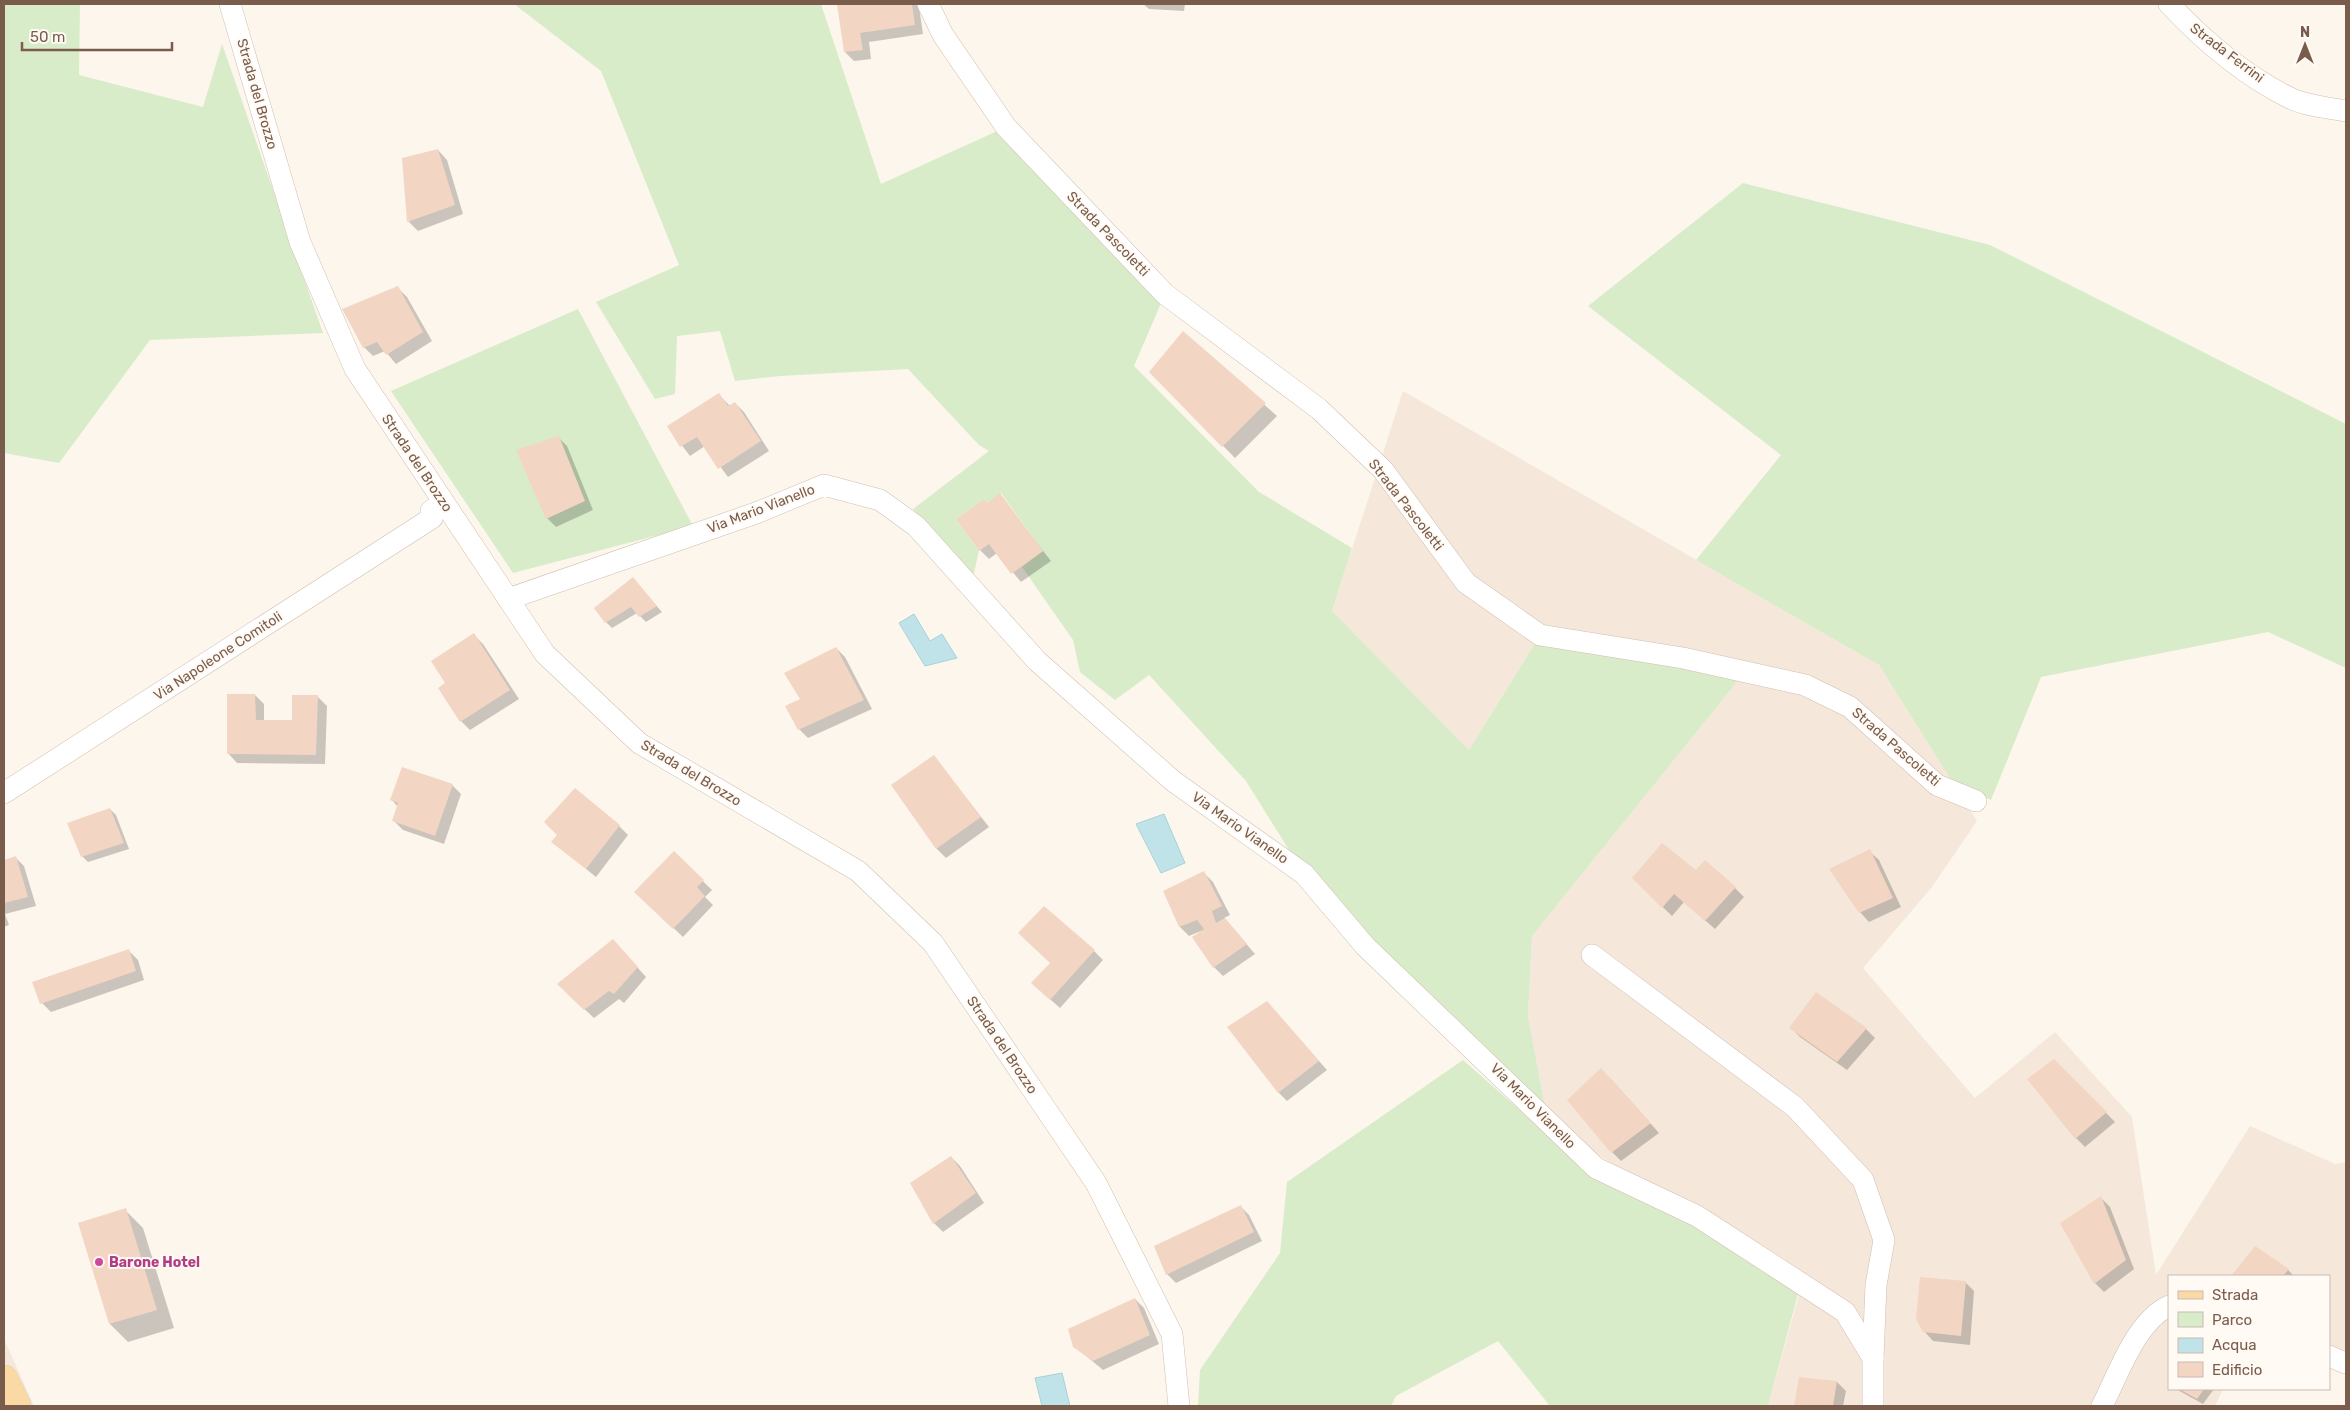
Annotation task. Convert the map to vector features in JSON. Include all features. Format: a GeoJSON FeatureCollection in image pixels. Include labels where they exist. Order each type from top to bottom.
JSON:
{"type":"FeatureCollection","features":[{"type":"Feature","properties":{"kind":"main road"},"geometry":{"type":"LineString","coordinates":[[4,1379],[17,1406]]}},
{"type":"Feature","properties":{"kind":"street","name":"Strada del Brozzo"},"geometry":{"type":"LineString","coordinates":[[230,4],[300,242],[354,369],[438,510],[508,599],[545,654],[639,743],[858,871],[933,943],[1096,1183],[1172,1334],[1180,1406]]}},
{"type":"Feature","properties":{"kind":"street","name":"Strada Pascoletti"},"geometry":{"type":"LineString","coordinates":[[928,4],[943,36],[1006,127],[1165,294],[1319,408],[1383,470],[1466,583],[1540,635],[1683,658],[1805,686],[1850,707],[1937,785],[1976,801]]}},
{"type":"Feature","properties":{"kind":"street","name":"Strada Ferrini"},"geometry":{"type":"LineString","coordinates":[[2169,4],[2188,25],[2242,68],[2291,99],[2346,111]]}},
{"type":"Feature","properties":{"kind":"street","name":"Via Mario Vianello"},"geometry":{"type":"LineString","coordinates":[[508,599],[756,513],[824,485],[880,500],[916,526],[1037,661],[1166,775],[1304,874],[1365,946],[1596,1168],[1697,1216],[1845,1312],[1873,1358]]}},
{"type":"Feature","properties":{"kind":"street","name":"Via Napoleone Comitoli"},"geometry":{"type":"LineString","coordinates":[[4,793],[438,510]]}},
{"type":"Feature","properties":{"kind":"street"},"geometry":{"type":"LineString","coordinates":[[1592,955],[1794,1107],[1863,1180],[1884,1240],[1876,1285],[1873,1406]]}},
{"type":"Feature","properties":{"kind":"street"},"geometry":{"type":"LineString","coordinates":[[2102,1406],[2134,1342],[2160,1310],[2168,1306]]}},
{"type":"Feature","properties":{"kind":"shaded area"},"geometry":{"type":"Polygon","coordinates":[[[1403,391],[1879,665],[1977,821],[1932,887],[1863,968],[1975,1098],[2055,1032],[2132,1117],[2156,1275],[2250,1126],[2335,1164],[2346,1162],[2346,1362],[2330,1356],[2330,1275],[2168,1275],[2168,1390],[2223,1390],[2215,1406],[1768,1406],[1802,1284],[1548,1123],[1528,1016],[1532,936],[1745,672],[1540,635],[1469,750],[1332,611],[1403,391]]]}},
{"type":"Feature","properties":{"kind":"shaded area"},"geometry":{"type":"Polygon","coordinates":[[[4,1339],[34,1406],[4,1406],[4,1339]]]}},
{"type":"Feature","properties":{"kind":"green space"},"geometry":{"type":"Polygon","coordinates":[[[4,4],[80,4],[79,75],[203,107],[222,44],[323,333],[150,340],[59,463],[4,453],[4,4]]]}},
{"type":"Feature","properties":{"kind":"green space"},"geometry":{"type":"Polygon","coordinates":[[[514,4],[821,4],[881,184],[1006,127],[1165,294],[1134,366],[1259,492],[1352,548],[1332,611],[1469,750],[1540,635],[1745,672],[1532,936],[1528,1016],[1548,1123],[1304,874],[1246,781],[1149,675],[1115,700],[1080,672],[1073,640],[1022,567],[1043,551],[1001,493],[987,503],[984,499],[956,519],[979,551],[973,577],[913,509],[989,451],[979,445],[908,369],[780,376],[735,381],[720,331],[677,336],[675,394],[655,399],[596,302],[679,265],[601,71],[514,4]]]}},
{"type":"Feature","properties":{"kind":"green space"},"geometry":{"type":"Polygon","coordinates":[[[1743,183],[1990,245],[2346,424],[2346,668],[2268,632],[2041,677],[1991,800],[1953,783],[1879,665],[1696,560],[1781,455],[1588,306],[1743,183]]]}},
{"type":"Feature","properties":{"kind":"green space"},"geometry":{"type":"Polygon","coordinates":[[[578,309],[693,526],[513,573],[391,391],[578,309]]]}},
{"type":"Feature","properties":{"kind":"green space"},"geometry":{"type":"Polygon","coordinates":[[[1463,1060],[1591,1173],[1692,1222],[1798,1294],[1768,1406],[1550,1406],[1498,1341],[1396,1396],[1391,1406],[1198,1406],[1200,1370],[1280,1253],[1287,1182],[1463,1060]]]}},
{"type":"Feature","properties":{"kind":"water"},"geometry":{"type":"Polygon","coordinates":[[[914,614],[930,641],[942,634],[957,658],[925,666],[899,623],[914,614]]]}},
{"type":"Feature","properties":{"kind":"water"},"geometry":{"type":"Polygon","coordinates":[[[1164,814],[1185,863],[1161,873],[1136,824],[1164,814]]]}},
{"type":"Feature","properties":{"kind":"water"},"geometry":{"type":"Polygon","coordinates":[[[1062,1373],[1070,1406],[1042,1406],[1035,1378],[1062,1373]]]}},
{"type":"Feature","properties":{"kind":"building"},"geometry":{"type":"Polygon","coordinates":[[[837,4],[912,4],[915,25],[860,33],[863,50],[844,52],[837,4]]]}},
{"type":"Feature","properties":{"kind":"building"},"geometry":{"type":"Polygon","coordinates":[[[438,149],[455,205],[407,222],[402,158],[438,149]]]}},
{"type":"Feature","properties":{"kind":"building"},"geometry":{"type":"Polygon","coordinates":[[[398,286],[423,332],[386,355],[377,342],[363,348],[342,309],[398,286]]]}},
{"type":"Feature","properties":{"kind":"building"},"geometry":{"type":"Polygon","coordinates":[[[1183,331],[1266,403],[1222,447],[1149,372],[1183,331]]]}},
{"type":"Feature","properties":{"kind":"building"},"geometry":{"type":"Polygon","coordinates":[[[719,393],[728,406],[735,402],[761,441],[718,469],[697,437],[680,447],[667,426],[719,393]]]}},
{"type":"Feature","properties":{"kind":"building"},"geometry":{"type":"Polygon","coordinates":[[[559,436],[585,501],[546,519],[516,450],[559,436]]]}},
{"type":"Feature","properties":{"kind":"building"},"geometry":{"type":"Polygon","coordinates":[[[1000,493],[1043,551],[1011,574],[989,544],[979,551],[956,519],[984,499],[987,503],[1000,493]]]}},
{"type":"Feature","properties":{"kind":"building"},"geometry":{"type":"Polygon","coordinates":[[[633,577],[657,606],[639,617],[631,607],[605,623],[594,608],[633,577]]]}},
{"type":"Feature","properties":{"kind":"building"},"geometry":{"type":"Polygon","coordinates":[[[474,633],[510,690],[460,722],[438,688],[445,683],[431,661],[474,633]]]}},
{"type":"Feature","properties":{"kind":"building"},"geometry":{"type":"Polygon","coordinates":[[[836,647],[864,700],[798,730],[785,706],[800,699],[784,673],[836,647]]]}},
{"type":"Feature","properties":{"kind":"building"},"geometry":{"type":"Polygon","coordinates":[[[227,694],[255,694],[256,720],[292,720],[292,695],[318,695],[316,755],[227,754],[227,694]]]}},
{"type":"Feature","properties":{"kind":"building"},"geometry":{"type":"Polygon","coordinates":[[[934,755],[981,817],[936,849],[891,785],[934,755]]]}},
{"type":"Feature","properties":{"kind":"building"},"geometry":{"type":"Polygon","coordinates":[[[402,767],[453,784],[435,836],[392,821],[398,803],[390,800],[402,767]]]}},
{"type":"Feature","properties":{"kind":"building"},"geometry":{"type":"Polygon","coordinates":[[[575,788],[620,825],[586,869],[551,842],[557,835],[544,822],[575,788]]]}},
{"type":"Feature","properties":{"kind":"building"},"geometry":{"type":"Polygon","coordinates":[[[110,808],[124,843],[81,857],[67,823],[110,808]]]}},
{"type":"Feature","properties":{"kind":"building"},"geometry":{"type":"Polygon","coordinates":[[[1662,843],[1696,870],[1705,860],[1736,887],[1705,921],[1674,894],[1662,908],[1632,878],[1662,843]]]}},
{"type":"Feature","properties":{"kind":"building"},"geometry":{"type":"Polygon","coordinates":[[[1870,849],[1893,898],[1859,913],[1829,869],[1870,849]]]}},
{"type":"Feature","properties":{"kind":"building"},"geometry":{"type":"Polygon","coordinates":[[[674,851],[704,880],[697,887],[705,896],[673,929],[634,892],[674,851]]]}},
{"type":"Feature","properties":{"kind":"building"},"geometry":{"type":"Polygon","coordinates":[[[16,856],[28,897],[4,903],[4,860],[16,856]]]}},
{"type":"Feature","properties":{"kind":"building"},"geometry":{"type":"Polygon","coordinates":[[[1204,871],[1222,906],[1212,911],[1216,923],[1225,918],[1247,944],[1213,968],[1192,937],[1204,929],[1197,920],[1179,927],[1163,891],[1204,871]]]}},
{"type":"Feature","properties":{"kind":"building"},"geometry":{"type":"Polygon","coordinates":[[[1044,906],[1095,950],[1050,1000],[1031,983],[1050,963],[1018,933],[1044,906]]]}},
{"type":"Feature","properties":{"kind":"building"},"geometry":{"type":"Polygon","coordinates":[[[613,939],[638,967],[614,994],[609,991],[584,1010],[557,984],[613,939]]]}},
{"type":"Feature","properties":{"kind":"building"},"geometry":{"type":"Polygon","coordinates":[[[129,949],[136,971],[40,1004],[32,982],[129,949]]]}},
{"type":"Feature","properties":{"kind":"building"},"geometry":{"type":"Polygon","coordinates":[[[1816,992],[1867,1028],[1837,1062],[1789,1028],[1816,992]]]}},
{"type":"Feature","properties":{"kind":"building"},"geometry":{"type":"Polygon","coordinates":[[[1267,1001],[1319,1061],[1278,1093],[1227,1027],[1267,1001]]]}},
{"type":"Feature","properties":{"kind":"building"},"geometry":{"type":"Polygon","coordinates":[[[2054,1059],[2107,1112],[2075,1139],[2027,1079],[2054,1059]]]}},
{"type":"Feature","properties":{"kind":"building"},"geometry":{"type":"Polygon","coordinates":[[[1601,1068],[1651,1123],[1611,1153],[1567,1100],[1601,1068]]]}},
{"type":"Feature","properties":{"kind":"building"},"geometry":{"type":"Polygon","coordinates":[[[951,1156],[976,1193],[933,1224],[910,1183],[951,1156]]]}},
{"type":"Feature","properties":{"kind":"building"},"geometry":{"type":"Polygon","coordinates":[[[2101,1196],[2126,1260],[2094,1284],[2060,1223],[2101,1196]]]}},
{"type":"Feature","properties":{"kind":"building"},"geometry":{"type":"Polygon","coordinates":[[[1241,1205],[1254,1232],[1166,1275],[1154,1246],[1241,1205]]]}},
{"type":"Feature","properties":{"kind":"building"},"geometry":{"type":"Polygon","coordinates":[[[126,1208],[157,1310],[109,1324],[78,1223],[126,1208]]]}},
{"type":"Feature","properties":{"kind":"building"},"geometry":{"type":"Polygon","coordinates":[[[2255,1246],[2289,1269],[2284,1275],[2232,1275],[2255,1246]]]}},
{"type":"Feature","properties":{"kind":"building"},"geometry":{"type":"Polygon","coordinates":[[[1920,1277],[1966,1281],[1961,1336],[1923,1332],[1916,1319],[1920,1277]]]}},
{"type":"Feature","properties":{"kind":"building"},"geometry":{"type":"Polygon","coordinates":[[[1135,1298],[1150,1335],[1093,1361],[1073,1347],[1068,1329],[1135,1298]]]}},
{"type":"Feature","properties":{"kind":"building"},"geometry":{"type":"Polygon","coordinates":[[[1799,1377],[1837,1381],[1833,1406],[1794,1406],[1799,1377]]]}},
{"type":"Feature","properties":{"kind":"building"},"geometry":{"type":"Polygon","coordinates":[[[2181,1390],[2203,1390],[2197,1399],[2181,1390]]]}},
{"type":"Feature","properties":{"kind":"place","name":"Barone Hotel"},"geometry":{"type":"Point","coordinates":[99,1262]}}]}
